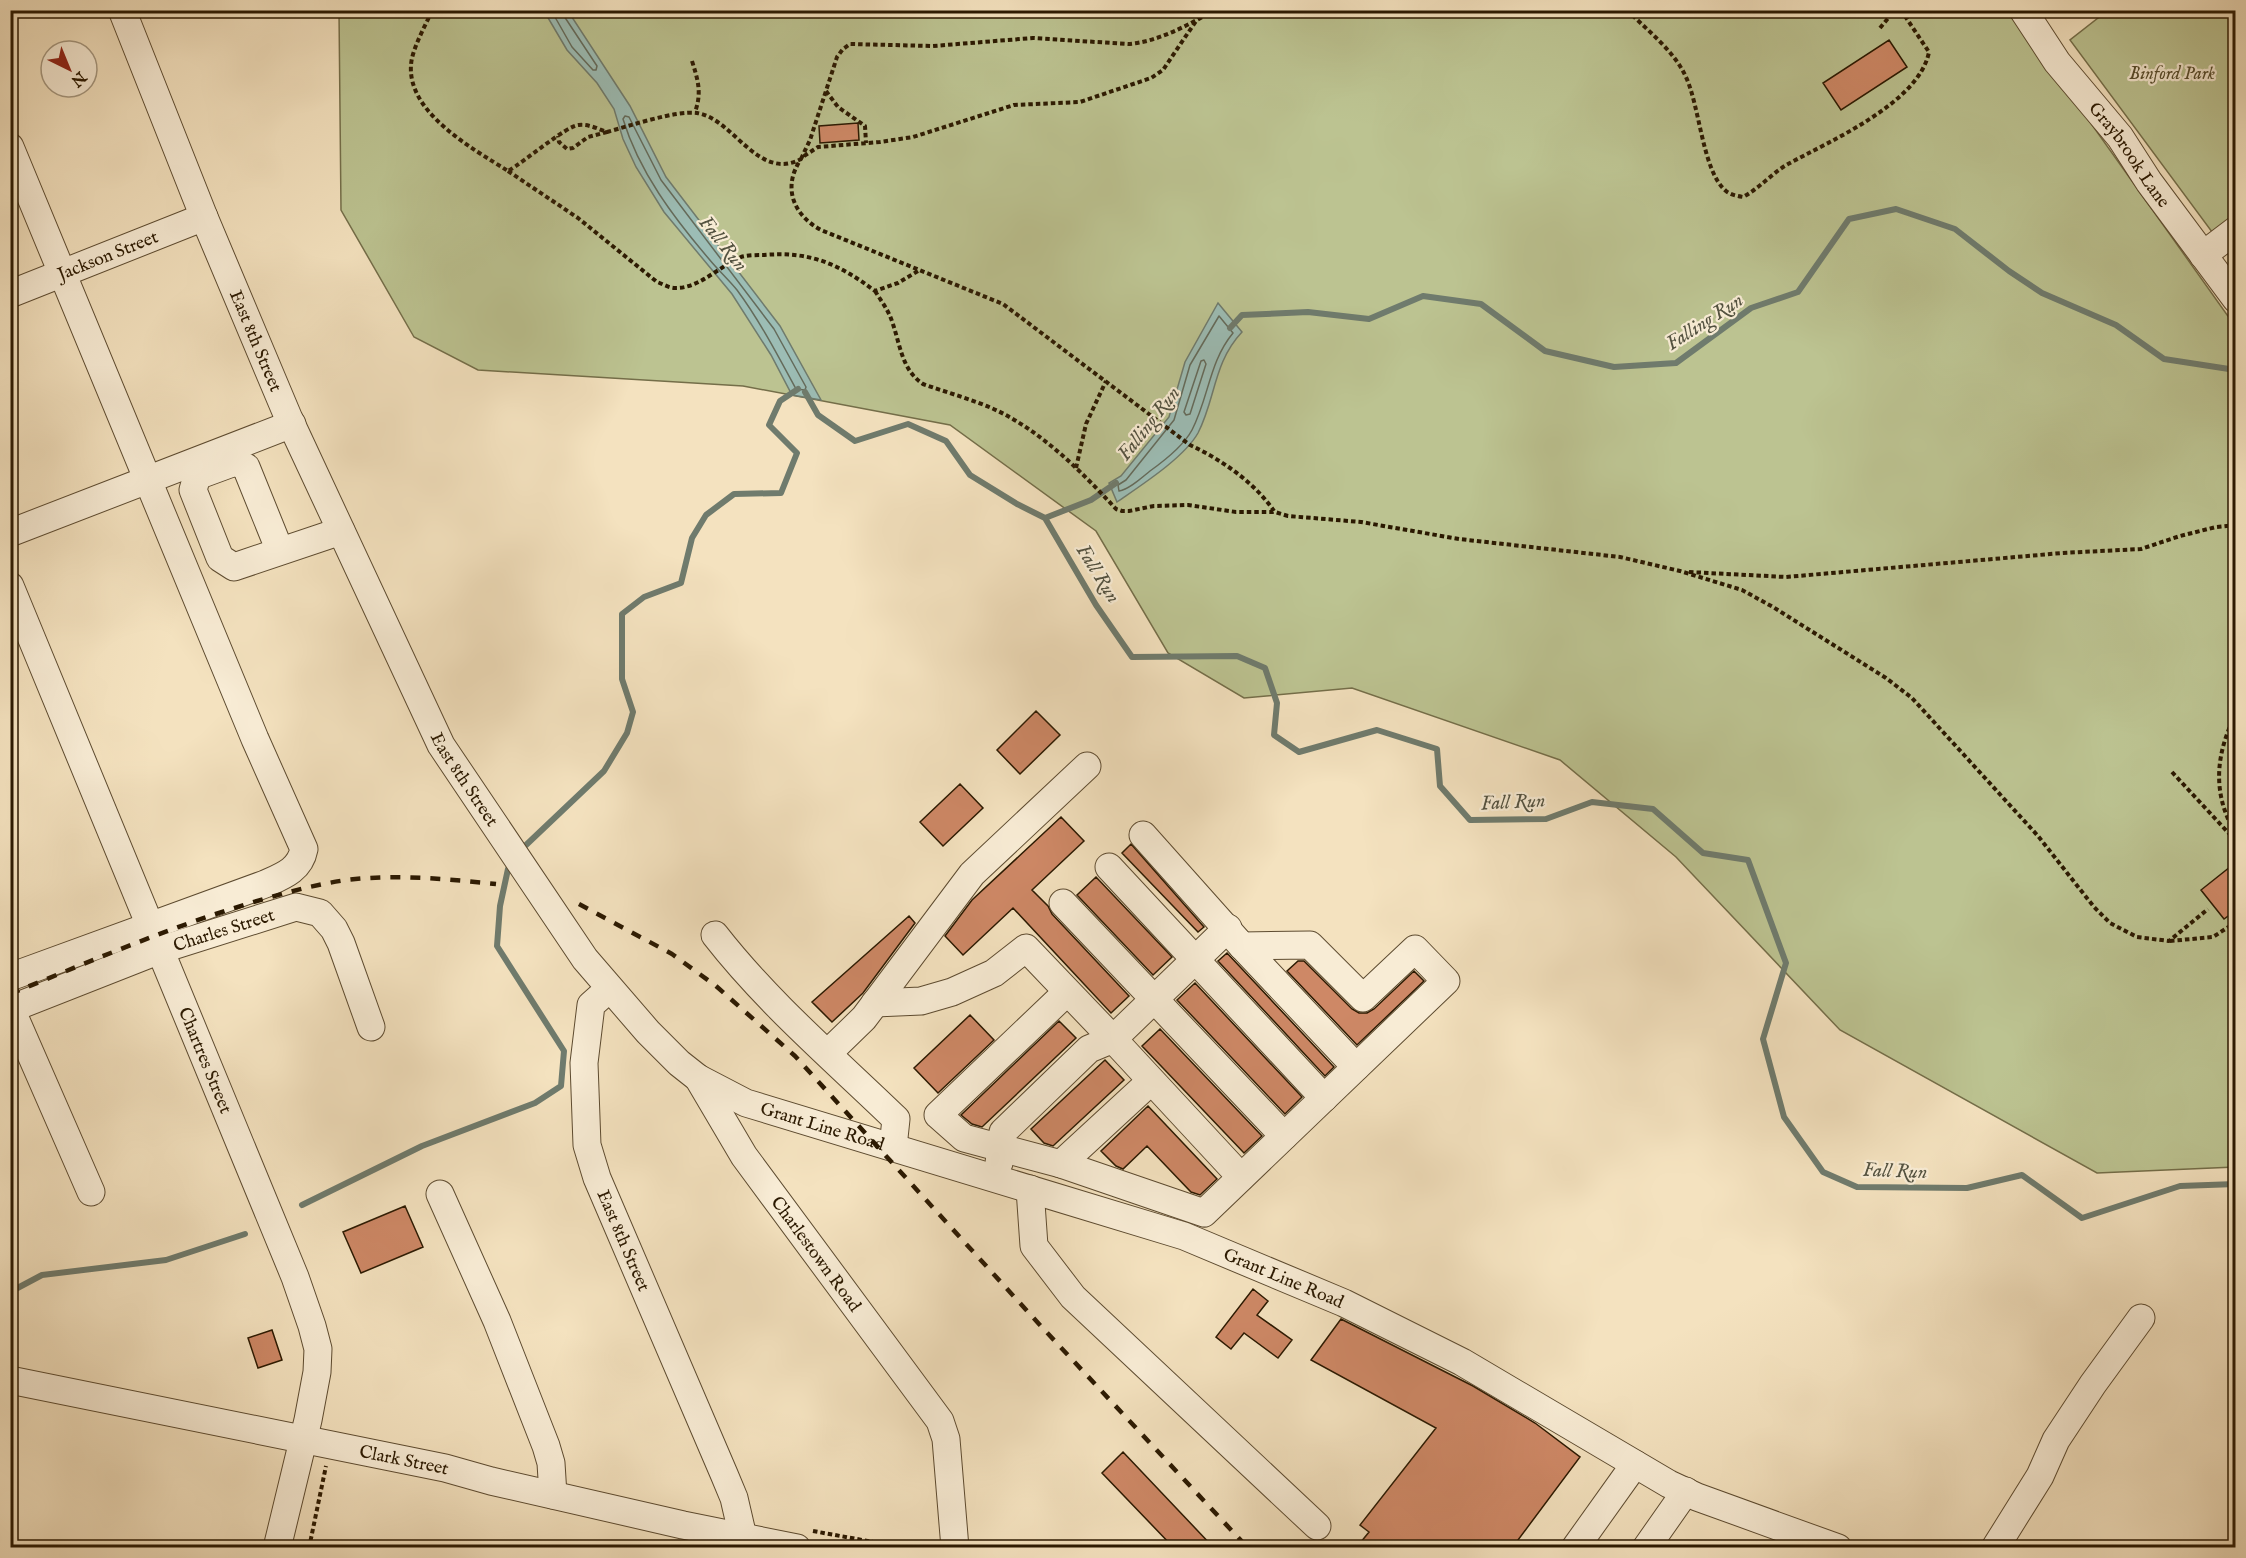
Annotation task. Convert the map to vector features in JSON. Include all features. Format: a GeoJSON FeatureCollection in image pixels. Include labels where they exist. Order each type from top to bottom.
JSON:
{"type":"FeatureCollection","features":[{"type":"Feature","properties":{"kind":"street","name":"East 8th Street"},"geometry":{"type":"LineString","coordinates":[[122,10],[204,217],[291,424],[441,745],[585,959],[609,988],[591,1005],[584,1063],[587,1145],[602,1188],[734,1498],[744,1537]]}},
{"type":"Feature","properties":{"kind":"street","name":"Graybrook Lane"},"geometry":{"type":"LineString","coordinates":[[2023,10],[2057,62],[2120,137],[2149,182],[2235,299]]}},
{"type":"Feature","properties":{"kind":"street"},"geometry":{"type":"LineString","coordinates":[[10,147],[255,739],[304,849],[302,860],[295,868],[281,877],[10,977]]}},
{"type":"Feature","properties":{"kind":"street","name":"Jackson Street"},"geometry":{"type":"LineString","coordinates":[[10,294],[204,217]]}},
{"type":"Feature","properties":{"kind":"street"},"geometry":{"type":"LineString","coordinates":[[2203,255],[2235,230]]}},
{"type":"Feature","properties":{"kind":"street"},"geometry":{"type":"LineString","coordinates":[[10,533],[291,424]]}},
{"type":"Feature","properties":{"kind":"street"},"geometry":{"type":"LineString","coordinates":[[280,551],[341,531]]}},
{"type":"Feature","properties":{"kind":"street","name":"Chartres Street"},"geometry":{"type":"LineString","coordinates":[[10,586],[305,1302],[312,1326],[318,1349],[317,1372],[277,1548]]}},
{"type":"Feature","properties":{"kind":"street"},"geometry":{"type":"LineString","coordinates":[[828,1053],[864,1018],[972,874],[1087,766]]}},
{"type":"Feature","properties":{"kind":"street"},"geometry":{"type":"LineString","coordinates":[[1143,835],[1356,1067]]}},
{"type":"Feature","properties":{"kind":"street"},"geometry":{"type":"LineString","coordinates":[[1109,867],[1324,1098]]}},
{"type":"Feature","properties":{"kind":"street"},"geometry":{"type":"LineString","coordinates":[[1064,903],[1284,1136]]}},
{"type":"Feature","properties":{"kind":"street","name":"Charles Street"},"geometry":{"type":"LineString","coordinates":[[11,1009],[160,950],[296,907],[320,913],[334,929],[371,1027]]}},
{"type":"Feature","properties":{"kind":"street"},"geometry":{"type":"LineString","coordinates":[[715,935],[740,968],[766,996],[896,1119],[893,1147]]}},
{"type":"Feature","properties":{"kind":"street"},"geometry":{"type":"LineString","coordinates":[[995,1177],[1001,1147],[1003,1132],[1089,1049],[1113,1039],[1195,960],[1235,937],[1310,945],[1363,998],[1415,949],[1446,981],[1204,1213],[1061,1164],[1001,1147],[964,1138],[939,1114],[1067,992]]}},
{"type":"Feature","properties":{"kind":"street"},"geometry":{"type":"LineString","coordinates":[[875,1004],[921,1001],[952,992],[994,974],[1026,948],[1241,1177]]}},
{"type":"Feature","properties":{"kind":"street","name":"Charlestown Road"},"geometry":{"type":"LineString","coordinates":[[609,988],[668,1053],[698,1078],[744,1156],[940,1421],[946,1439],[955,1548]]}},
{"type":"Feature","properties":{"kind":"street"},"geometry":{"type":"LineString","coordinates":[[11,1009],[91,1192]]}},
{"type":"Feature","properties":{"kind":"street","name":"Grant Line Road"},"geometry":{"type":"LineString","coordinates":[[698,1078],[746,1103],[1184,1236],[1333,1299],[1462,1362],[1635,1464],[1686,1491],[1826,1546]]}},
{"type":"Feature","properties":{"kind":"street"},"geometry":{"type":"LineString","coordinates":[[1061,1164],[1151,1081]]}},
{"type":"Feature","properties":{"kind":"street"},"geometry":{"type":"LineString","coordinates":[[1030,1189],[1034,1246],[1073,1296],[1317,1526]]}},
{"type":"Feature","properties":{"kind":"street"},"geometry":{"type":"LineString","coordinates":[[440,1194],[496,1321],[546,1446],[551,1462],[553,1495]]}},
{"type":"Feature","properties":{"kind":"street"},"geometry":{"type":"LineString","coordinates":[[1995,1548],[2040,1476],[2056,1440],[2141,1318]]}},
{"type":"Feature","properties":{"kind":"street","name":"Clark Street"},"geometry":{"type":"LineString","coordinates":[[10,1380],[445,1468],[491,1481],[683,1525],[797,1548]]}},
{"type":"Feature","properties":{"kind":"street"},"geometry":{"type":"LineString","coordinates":[[1575,1548],[1635,1464]]}},
{"type":"Feature","properties":{"kind":"street"},"geometry":{"type":"LineString","coordinates":[[1646,1548],[1686,1491]]}},
{"type":"Feature","properties":{"kind":"path"},"geometry":{"type":"LineString","coordinates":[[1215,10],[1196,21],[1142,43],[1032,38],[933,46],[850,44],[837,57],[794,173],[793,200],[807,222],[918,271],[1003,304],[1190,445],[1254,486],[1275,512]]}},
{"type":"Feature","properties":{"kind":"path"},"geometry":{"type":"LineString","coordinates":[[1628,10],[1670,53],[1685,74],[1711,165],[1725,191],[1743,197],[1787,165],[1843,136],[1882,110],[1922,73],[1929,52],[1901,10]]}},
{"type":"Feature","properties":{"kind":"path"},"geometry":{"type":"LineString","coordinates":[[1880,28],[1895,10]]}},
{"type":"Feature","properties":{"kind":"path"},"geometry":{"type":"LineString","coordinates":[[432,11],[412,59],[413,85],[425,108],[465,144],[578,218],[657,282],[673,288],[686,287],[743,257],[765,255],[805,255],[829,262],[854,274],[875,291],[889,313],[905,365],[915,379],[998,411],[1038,437],[1076,468],[1122,511],[1188,505],[1236,512],[1275,512],[1288,516],[1361,522],[1459,539],[1620,557],[1680,571],[1742,591],[1773,607],[1886,678],[1911,698],[2038,836],[2094,907],[2110,923],[2137,937],[2169,941],[2213,937],[2235,922]]}},
{"type":"Feature","properties":{"kind":"path"},"geometry":{"type":"LineString","coordinates":[[558,136],[559,142],[567,149],[573,148],[588,137],[695,112],[705,114],[767,159],[779,165],[790,164],[818,147],[913,137],[1014,105],[1080,102],[1151,78],[1163,70],[1196,21]]}},
{"type":"Feature","properties":{"kind":"path"},"geometry":{"type":"LineString","coordinates":[[692,61],[700,85],[700,99],[695,112]]}},
{"type":"Feature","properties":{"kind":"path"},"geometry":{"type":"LineString","coordinates":[[826,91],[838,107],[865,126],[866,143]]}},
{"type":"Feature","properties":{"kind":"path"},"geometry":{"type":"LineString","coordinates":[[508,171],[574,125],[582,124],[607,132]]}},
{"type":"Feature","properties":{"kind":"path"},"geometry":{"type":"LineString","coordinates":[[875,291],[898,283],[918,271]]}},
{"type":"Feature","properties":{"kind":"path"},"geometry":{"type":"LineString","coordinates":[[1076,468],[1086,424],[1106,381]]}},
{"type":"Feature","properties":{"kind":"path"},"geometry":{"type":"LineString","coordinates":[[1680,571],[1786,577],[2062,553],[2141,549],[2180,536],[2235,525]]}},
{"type":"Feature","properties":{"kind":"path"},"geometry":{"type":"LineString","coordinates":[[2235,714],[2227,731],[2220,760],[2220,789],[2225,817],[2235,834]]}},
{"type":"Feature","properties":{"kind":"path"},"geometry":{"type":"LineString","coordinates":[[2172,772],[2235,841]]}},
{"type":"Feature","properties":{"kind":"path"},"geometry":{"type":"LineString","coordinates":[[2169,941],[2208,909]]}},
{"type":"Feature","properties":{"kind":"green space"},"geometry":{"type":"Polygon","coordinates":[[[339,11],[2011,11],[2235,326],[2235,1167],[2097,1173],[1840,1030],[1676,857],[1560,760],[1352,688],[1244,698],[1168,653],[1096,531],[950,425],[743,386],[478,370],[414,337],[341,210],[339,11]]]}},
{"type":"Feature","properties":{"kind":"green space","name":"Binford Park"},"geometry":{"type":"Polygon","coordinates":[[[2107,11],[2235,11],[2235,263],[2070,40],[2107,11]]]}},
{"type":"Feature","properties":{"kind":"water"},"geometry":{"type":"Polygon","coordinates":[[[544,11],[568,11],[630,106],[666,177],[780,326],[821,400],[792,395],[771,355],[732,294],[664,212],[636,167],[623,139],[614,109],[597,83],[567,50],[544,11]]]}},
{"type":"Feature","properties":{"kind":"water"},"geometry":{"type":"Polygon","coordinates":[[[1218,303],[1242,332],[1225,356],[1198,433],[1172,462],[1117,502],[1109,483],[1121,476],[1169,417],[1185,362],[1218,303]]]}},
{"type":"Feature","properties":{"kind":"building"},"geometry":{"type":"Polygon","coordinates":[[[1889,40],[1907,67],[1841,110],[1823,83],[1889,40]]]}},
{"type":"Feature","properties":{"kind":"building"},"geometry":{"type":"Polygon","coordinates":[[[858,123],[859,140],[820,143],[819,126],[858,123]]]}},
{"type":"Feature","properties":{"kind":"building"},"geometry":{"type":"Polygon","coordinates":[[[1036,711],[1060,735],[1020,774],[997,750],[1036,711]]]}},
{"type":"Feature","properties":{"kind":"building"},"geometry":{"type":"Polygon","coordinates":[[[960,784],[983,808],[943,846],[920,822],[960,784]]]}},
{"type":"Feature","properties":{"kind":"building"},"geometry":{"type":"Polygon","coordinates":[[[1061,817],[1084,841],[1032,890],[1129,996],[1111,1013],[1013,908],[963,955],[945,936],[972,900],[1061,817]]]}},
{"type":"Feature","properties":{"kind":"building"},"geometry":{"type":"Polygon","coordinates":[[[1131,844],[1204,927],[1198,932],[1122,853],[1131,844]]]}},
{"type":"Feature","properties":{"kind":"building"},"geometry":{"type":"Polygon","coordinates":[[[2235,863],[2235,911],[2224,919],[2201,890],[2235,863]]]}},
{"type":"Feature","properties":{"kind":"building"},"geometry":{"type":"Polygon","coordinates":[[[1096,877],[1172,957],[1153,975],[1077,895],[1096,877]]]}},
{"type":"Feature","properties":{"kind":"building"},"geometry":{"type":"Polygon","coordinates":[[[909,916],[915,923],[863,993],[832,1022],[812,1002],[909,916]]]}},
{"type":"Feature","properties":{"kind":"building"},"geometry":{"type":"Polygon","coordinates":[[[1227,953],[1334,1067],[1325,1076],[1218,961],[1227,953]]]}},
{"type":"Feature","properties":{"kind":"building"},"geometry":{"type":"Polygon","coordinates":[[[1298,961],[1304,961],[1352,1009],[1359,1013],[1367,1013],[1374,1009],[1414,971],[1424,981],[1357,1045],[1287,971],[1298,961]]]}},
{"type":"Feature","properties":{"kind":"building"},"geometry":{"type":"Polygon","coordinates":[[[1195,983],[1302,1097],[1285,1114],[1177,1000],[1195,983]]]}},
{"type":"Feature","properties":{"kind":"building"},"geometry":{"type":"Polygon","coordinates":[[[970,1015],[994,1040],[938,1093],[914,1068],[970,1015]]]}},
{"type":"Feature","properties":{"kind":"building"},"geometry":{"type":"Polygon","coordinates":[[[1059,1021],[1076,1038],[982,1127],[972,1124],[961,1115],[1059,1021]]]}},
{"type":"Feature","properties":{"kind":"building"},"geometry":{"type":"Polygon","coordinates":[[[1160,1029],[1262,1136],[1244,1153],[1142,1046],[1160,1029]]]}},
{"type":"Feature","properties":{"kind":"building"},"geometry":{"type":"Polygon","coordinates":[[[1105,1060],[1124,1080],[1053,1146],[1044,1143],[1031,1129],[1105,1060]]]}},
{"type":"Feature","properties":{"kind":"building"},"geometry":{"type":"Polygon","coordinates":[[[1148,1106],[1217,1179],[1200,1195],[1191,1192],[1147,1146],[1123,1169],[1116,1166],[1101,1151],[1148,1106]]]}},
{"type":"Feature","properties":{"kind":"building"},"geometry":{"type":"Polygon","coordinates":[[[405,1206],[423,1247],[361,1273],[343,1232],[405,1206]]]}},
{"type":"Feature","properties":{"kind":"building"},"geometry":{"type":"Polygon","coordinates":[[[1253,1289],[1268,1301],[1257,1315],[1292,1340],[1278,1358],[1244,1333],[1231,1349],[1216,1337],[1253,1289]]]}},
{"type":"Feature","properties":{"kind":"building"},"geometry":{"type":"Polygon","coordinates":[[[1341,1319],[1473,1386],[1535,1423],[1580,1457],[1512,1548],[1356,1548],[1369,1532],[1360,1525],[1436,1428],[1311,1360],[1341,1319]]]}},
{"type":"Feature","properties":{"kind":"building"},"geometry":{"type":"Polygon","coordinates":[[[272,1330],[282,1360],[258,1368],[248,1338],[272,1330]]]}},
{"type":"Feature","properties":{"kind":"building"},"geometry":{"type":"Polygon","coordinates":[[[1123,1452],[1214,1548],[1174,1548],[1102,1473],[1123,1452]]]}},
{"type":"Feature","properties":{"kind":"waterway","name":"Falling Run"},"geometry":{"type":"LineString","coordinates":[[1230,328],[1242,315],[1308,312],[1369,319],[1423,296],[1481,304],[1545,351],[1614,367],[1676,363],[1751,308],[1798,292],[1849,219],[1896,209],[1955,229],[2009,271],[2042,293],[2116,325],[2164,359],[2229,369],[2236,366]]}},
{"type":"Feature","properties":{"kind":"waterway"},"geometry":{"type":"LineString","coordinates":[[526,845],[604,771],[627,733],[633,712],[622,679],[622,614],[644,597],[681,583],[692,538],[706,515],[734,494],[781,493],[797,453],[769,425],[780,401],[798,389]]}},
{"type":"Feature","properties":{"kind":"waterway","name":"Fall Run"},"geometry":{"type":"LineString","coordinates":[[805,392],[818,415],[855,441],[908,424],[946,441],[970,475],[1045,518],[1096,605],[1132,657],[1237,656],[1265,668],[1277,703],[1274,735],[1299,752],[1377,730],[1437,749],[1440,786],[1470,820],[1546,819],[1592,802],[1653,809],[1703,853],[1748,860],[1786,963],[1763,1039],[1784,1117],[1823,1172],[1857,1187],[1967,1188],[2022,1175],[2082,1218],[2180,1186],[2236,1184]]}},
{"type":"Feature","properties":{"kind":"waterway","name":"Falling Run"},"geometry":{"type":"LineString","coordinates":[[1045,518],[1091,500],[1116,483]]}},
{"type":"Feature","properties":{"kind":"waterway"},"geometry":{"type":"LineString","coordinates":[[302,1205],[422,1146],[535,1103],[561,1086],[564,1051],[497,946],[500,906],[508,869]]}},
{"type":"Feature","properties":{"kind":"waterway"},"geometry":{"type":"LineString","coordinates":[[10,1292],[42,1275],[166,1260],[245,1234]]}},
{"type":"Feature","properties":{"kind":"railway"},"geometry":{"type":"LineString","coordinates":[[10,994],[203,918],[317,885],[384,877],[496,884]]}},
{"type":"Feature","properties":{"kind":"railway"},"geometry":{"type":"LineString","coordinates":[[579,904],[672,954],[716,986],[795,1056],[1039,1324],[1248,1548]]}}]}
